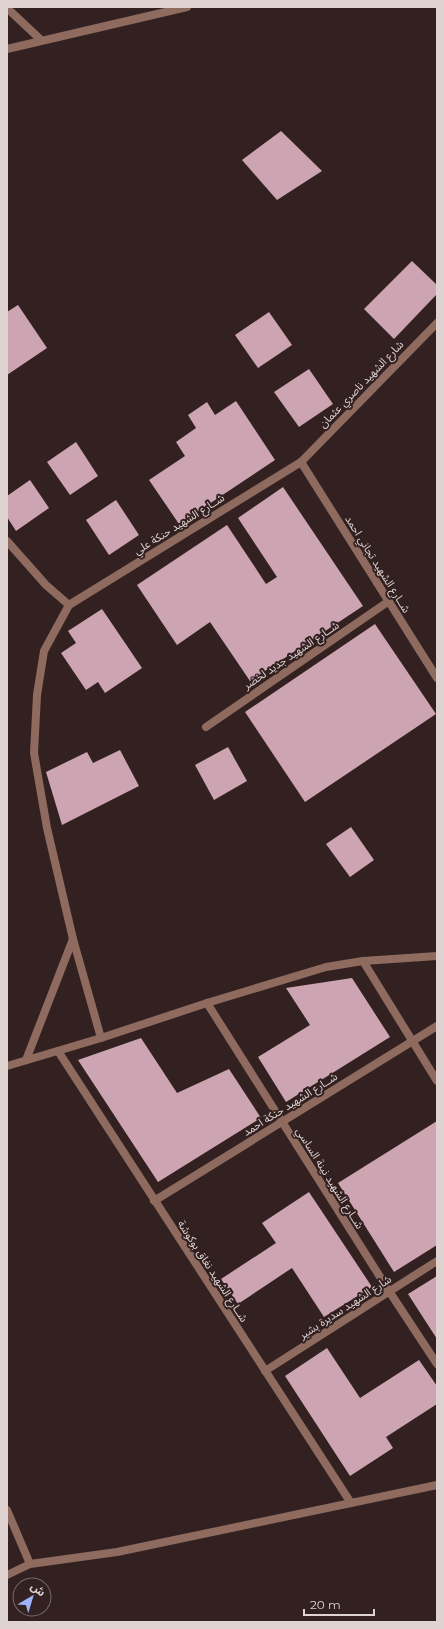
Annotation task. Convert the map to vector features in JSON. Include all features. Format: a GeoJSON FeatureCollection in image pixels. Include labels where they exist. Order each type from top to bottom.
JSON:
{"type":"FeatureCollection","features":[{"type":"Feature","properties":{"kind":"street"},"geometry":{"type":"LineString","coordinates":[[7,49],[187,7]]}},
{"type":"Feature","properties":{"kind":"street"},"geometry":{"type":"LineString","coordinates":[[7,8],[41,40]]}},
{"type":"Feature","properties":{"kind":"street","name":"شارع الشهيد ناصري عثمان"},"geometry":{"type":"LineString","coordinates":[[301,462],[437,323]]}},
{"type":"Feature","properties":{"kind":"street","name":"شــارع الشهيد تجاني احمد"},"geometry":{"type":"LineString","coordinates":[[301,462],[437,678]]}},
{"type":"Feature","properties":{"kind":"street","name":"شــارع الشهيد حنكة علي"},"geometry":{"type":"LineString","coordinates":[[69,606],[301,462]]}},
{"type":"Feature","properties":{"kind":"street"},"geometry":{"type":"LineString","coordinates":[[7,540],[46,585],[69,606],[44,651],[37,695],[34,753],[47,828],[73,940],[101,1038]]}},
{"type":"Feature","properties":{"kind":"street","name":"شــارع الشهيد جديد لخضر"},"geometry":{"type":"LineString","coordinates":[[206,727],[389,601]]}},
{"type":"Feature","properties":{"kind":"street"},"geometry":{"type":"LineString","coordinates":[[26,1060],[73,940]]}},
{"type":"Feature","properties":{"kind":"street"},"geometry":{"type":"LineString","coordinates":[[7,1066],[101,1038],[207,1002],[308,972],[363,961],[437,956]]}},
{"type":"Feature","properties":{"kind":"street"},"geometry":{"type":"LineString","coordinates":[[363,961],[437,1081]]}},
{"type":"Feature","properties":{"kind":"street","name":"شــارع الشهيد نينة الساسي"},"geometry":{"type":"LineString","coordinates":[[207,1002],[389,1291],[437,1364]]}},
{"type":"Feature","properties":{"kind":"street","name":"شــارع الشهيد حنكة احمد"},"geometry":{"type":"LineString","coordinates":[[154,1201],[437,1026]]}},
{"type":"Feature","properties":{"kind":"street","name":"شــارع الشهيد نغاق بوكوشة"},"geometry":{"type":"LineString","coordinates":[[58,1051],[351,1503]]}},
{"type":"Feature","properties":{"kind":"street","name":"شارع الشهيد سديرة بشير"},"geometry":{"type":"LineString","coordinates":[[265,1371],[437,1261]]}},
{"type":"Feature","properties":{"kind":"street"},"geometry":{"type":"LineString","coordinates":[[7,1575],[30,1564],[117,1552],[437,1485]]}},
{"type":"Feature","properties":{"kind":"street"},"geometry":{"type":"LineString","coordinates":[[7,1510],[30,1564]]}},
{"type":"Feature","properties":{"kind":"building"},"geometry":{"type":"Polygon","coordinates":[[[281,131],[322,171],[277,200],[242,160],[281,131]]]}},
{"type":"Feature","properties":{"kind":"building"},"geometry":{"type":"Polygon","coordinates":[[[412,261],[437,285],[437,294],[394,339],[364,309],[412,261]]]}},
{"type":"Feature","properties":{"kind":"building"},"geometry":{"type":"Polygon","coordinates":[[[18,305],[47,348],[7,375],[7,312],[18,305]]]}},
{"type":"Feature","properties":{"kind":"building"},"geometry":{"type":"Polygon","coordinates":[[[269,312],[292,345],[258,368],[235,335],[269,312]]]}},
{"type":"Feature","properties":{"kind":"building"},"geometry":{"type":"Polygon","coordinates":[[[309,369],[333,404],[299,427],[274,392],[309,369]]]}},
{"type":"Feature","properties":{"kind":"building"},"geometry":{"type":"Polygon","coordinates":[[[236,401],[275,460],[179,524],[149,480],[185,456],[176,442],[196,428],[188,415],[207,402],[215,415],[236,401]]]}},
{"type":"Feature","properties":{"kind":"building"},"geometry":{"type":"Polygon","coordinates":[[[76,442],[98,476],[70,495],[47,462],[76,442]]]}},
{"type":"Feature","properties":{"kind":"building"},"geometry":{"type":"Polygon","coordinates":[[[30,480],[49,508],[16,531],[7,517],[7,496],[30,480]]]}},
{"type":"Feature","properties":{"kind":"building"},"geometry":{"type":"Polygon","coordinates":[[[283,487],[363,606],[250,681],[210,622],[177,645],[137,585],[227,525],[266,584],[277,577],[238,518],[283,487]]]}},
{"type":"Feature","properties":{"kind":"building"},"geometry":{"type":"Polygon","coordinates":[[[116,500],[139,535],[109,555],[86,520],[116,500]]]}},
{"type":"Feature","properties":{"kind":"building"},"geometry":{"type":"Polygon","coordinates":[[[102,609],[142,668],[105,693],[98,682],[86,690],[61,653],[76,643],[68,631],[102,609]]]}},
{"type":"Feature","properties":{"kind":"building"},"geometry":{"type":"Polygon","coordinates":[[[375,624],[436,714],[305,802],[245,712],[375,624]]]}},
{"type":"Feature","properties":{"kind":"building"},"geometry":{"type":"Polygon","coordinates":[[[228,747],[247,781],[214,800],[195,765],[228,747]]]}},
{"type":"Feature","properties":{"kind":"building"},"geometry":{"type":"Polygon","coordinates":[[[120,750],[139,786],[62,825],[46,772],[87,752],[93,763],[120,750]]]}},
{"type":"Feature","properties":{"kind":"building"},"geometry":{"type":"Polygon","coordinates":[[[351,827],[374,860],[350,877],[326,844],[351,827]]]}},
{"type":"Feature","properties":{"kind":"building"},"geometry":{"type":"Polygon","coordinates":[[[352,978],[390,1037],[286,1102],[258,1057],[310,1025],[286,988],[352,978]]]}},
{"type":"Feature","properties":{"kind":"building"},"geometry":{"type":"Polygon","coordinates":[[[141,1038],[177,1093],[229,1069],[261,1118],[158,1182],[78,1060],[141,1038]]]}},
{"type":"Feature","properties":{"kind":"building"},"geometry":{"type":"Polygon","coordinates":[[[437,1121],[437,1245],[394,1272],[338,1183],[437,1121]]]}},
{"type":"Feature","properties":{"kind":"building"},"geometry":{"type":"Polygon","coordinates":[[[309,1192],[372,1287],[324,1317],[292,1268],[238,1304],[221,1279],[276,1243],[262,1223],[309,1192]]]}},
{"type":"Feature","properties":{"kind":"building"},"geometry":{"type":"Polygon","coordinates":[[[437,1276],[437,1339],[408,1294],[437,1276]]]}},
{"type":"Feature","properties":{"kind":"building"},"geometry":{"type":"Polygon","coordinates":[[[327,1348],[360,1398],[419,1360],[437,1386],[437,1404],[386,1437],[393,1448],[350,1476],[285,1376],[327,1348]]]}}]}
